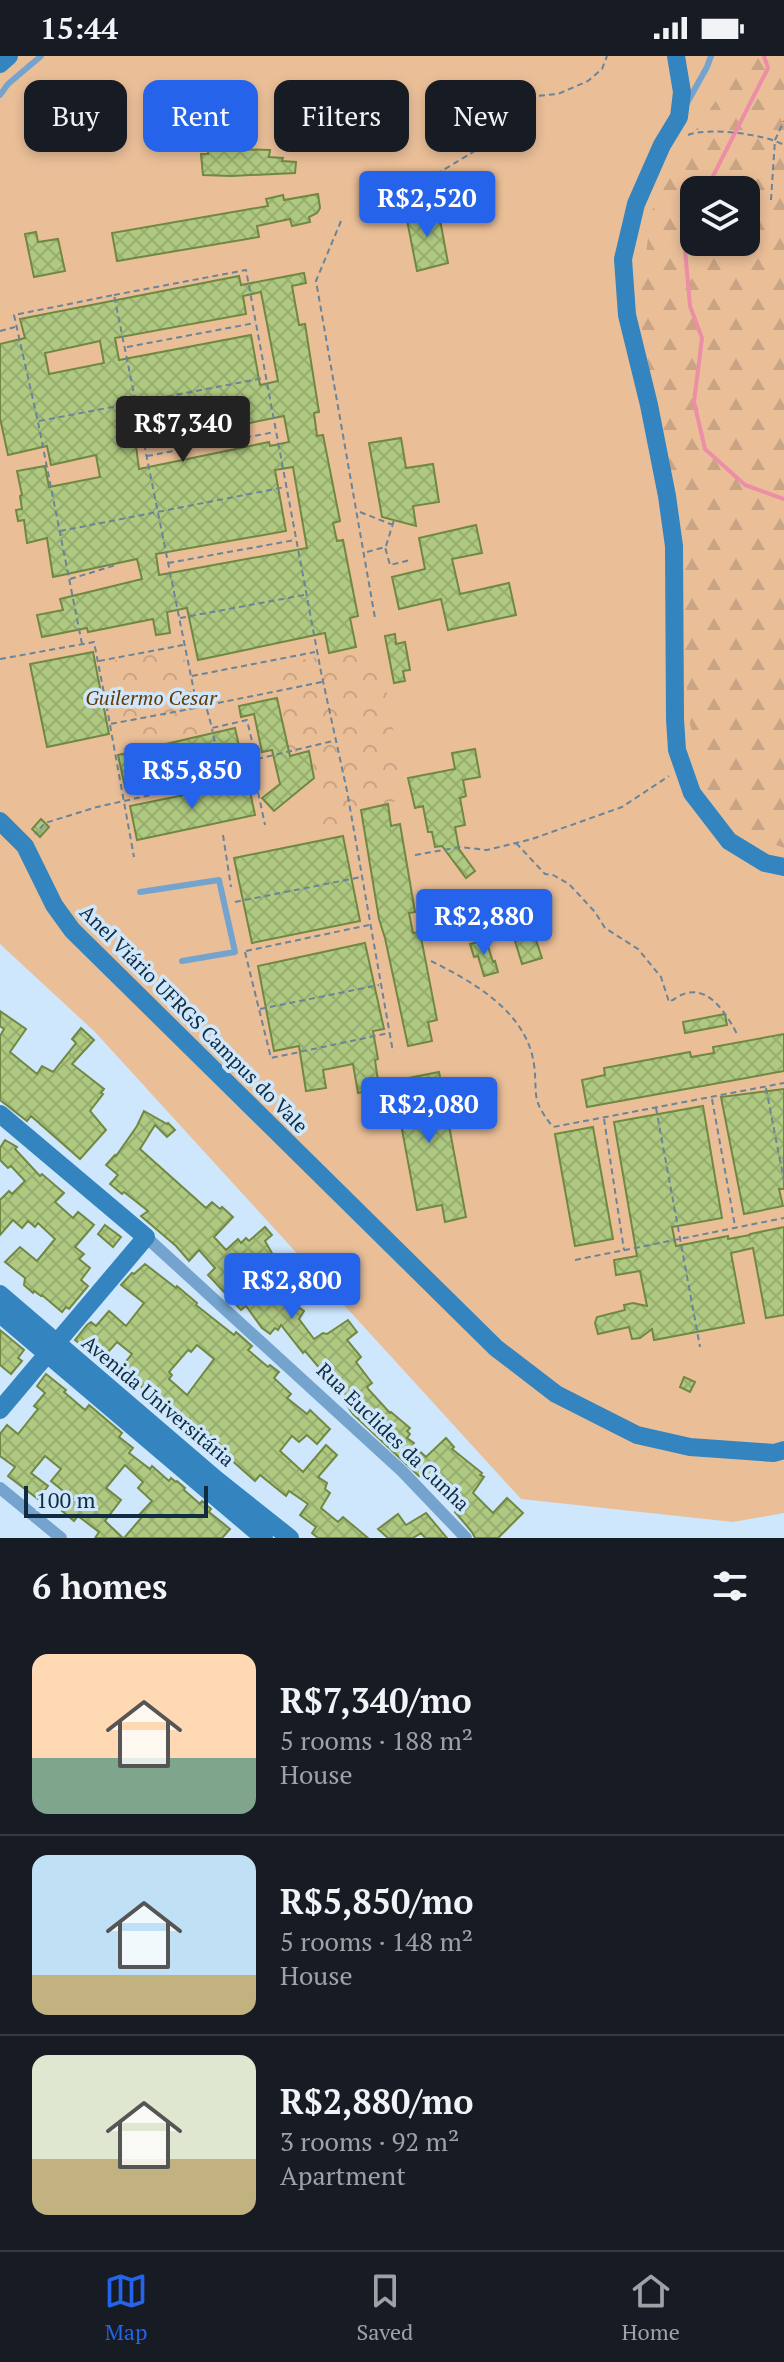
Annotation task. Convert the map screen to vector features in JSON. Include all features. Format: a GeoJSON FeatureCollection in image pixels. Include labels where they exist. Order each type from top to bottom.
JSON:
{"type":"FeatureCollection","features":[{"type":"Feature","properties":{"kind":"street"},"geometry":{"type":"LineString","coordinates":[[0,64],[9,56]]}},
{"type":"Feature","properties":{"kind":"street"},"geometry":{"type":"LineString","coordinates":[[676,56],[682,92],[679,117],[662,145],[636,204],[623,259],[627,315],[649,405],[674,546],[677,750],[692,793],[729,841],[765,863],[784,867]]}},
{"type":"Feature","properties":{"kind":"street","name":"Anel Viário UFRGS Campus do Vale"},"geometry":{"type":"LineString","coordinates":[[0,821],[25,846],[54,905],[72,930],[496,1348],[556,1394],[637,1435],[690,1447],[774,1453],[784,1450]]}},
{"type":"Feature","properties":{"kind":"street","name":"Rua Euclides da Cunha"},"geometry":{"type":"LineString","coordinates":[[0,1114],[146,1237],[402,1471],[466,1538]]}},
{"type":"Feature","properties":{"kind":"street"},"geometry":{"type":"LineString","coordinates":[[0,1410],[146,1237]]}},
{"type":"Feature","properties":{"kind":"street","name":"Avenida Universitária"},"geometry":{"type":"LineString","coordinates":[[0,1294],[50,1348],[254,1528],[290,1538]]}},
{"type":"Feature","properties":{"kind":"street","name":"Avenida Universitária"},"geometry":{"type":"LineString","coordinates":[[0,1314],[50,1348]]}},
{"type":"Feature","properties":{"kind":"street"},"geometry":{"type":"LineString","coordinates":[[0,1488],[61,1538]]}},
{"type":"Feature","properties":{"kind":"lane"},"geometry":{"type":"LineString","coordinates":[[0,95],[8,84],[41,56]]}},
{"type":"Feature","properties":{"kind":"lane"},"geometry":{"type":"LineString","coordinates":[[679,117],[711,56]]}},
{"type":"Feature","properties":{"kind":"lane"},"geometry":{"type":"LineString","coordinates":[[140,892],[219,880],[235,952],[182,961]]}},
{"type":"Feature","properties":{"kind":"path"},"geometry":{"type":"LineString","coordinates":[[402,195],[473,152],[537,96],[558,94],[588,81],[602,69],[607,56]]}},
{"type":"Feature","properties":{"kind":"path"},"geometry":{"type":"LineString","coordinates":[[771,200],[775,140],[784,121]]}},
{"type":"Feature","properties":{"kind":"path"},"geometry":{"type":"LineString","coordinates":[[685,136],[697,131],[775,140],[784,145]]}},
{"type":"Feature","properties":{"kind":"path"},"geometry":{"type":"LineString","coordinates":[[341,221],[316,281],[375,618]]}},
{"type":"Feature","properties":{"kind":"path"},"geometry":{"type":"LineString","coordinates":[[82,644],[14,315],[246,270],[322,682],[347,791],[393,1052]]}},
{"type":"Feature","properties":{"kind":"path"},"geometry":{"type":"LineString","coordinates":[[114,295],[197,706]]}},
{"type":"Feature","properties":{"kind":"path"},"geometry":{"type":"LineString","coordinates":[[125,347],[256,323]]}},
{"type":"Feature","properties":{"kind":"path"},"geometry":{"type":"LineString","coordinates":[[0,331],[16,326]]}},
{"type":"Feature","properties":{"kind":"path"},"geometry":{"type":"LineString","coordinates":[[38,422],[266,377]]}},
{"type":"Feature","properties":{"kind":"path"},"geometry":{"type":"LineString","coordinates":[[147,456],[276,431]]}},
{"type":"Feature","properties":{"kind":"path"},"geometry":{"type":"LineString","coordinates":[[59,531],[286,486]]}},
{"type":"Feature","properties":{"kind":"path"},"geometry":{"type":"LineString","coordinates":[[358,511],[393,525]]}},
{"type":"Feature","properties":{"kind":"path"},"geometry":{"type":"LineString","coordinates":[[394,520],[385,547],[390,565],[410,560]]}},
{"type":"Feature","properties":{"kind":"path"},"geometry":{"type":"LineString","coordinates":[[168,563],[296,540]]}},
{"type":"Feature","properties":{"kind":"path"},"geometry":{"type":"LineString","coordinates":[[365,552],[385,547]]}},
{"type":"Feature","properties":{"kind":"path"},"geometry":{"type":"LineString","coordinates":[[69,579],[116,565]]}},
{"type":"Feature","properties":{"kind":"path"},"geometry":{"type":"LineString","coordinates":[[179,619],[306,595]]}},
{"type":"Feature","properties":{"kind":"path"},"geometry":{"type":"LineString","coordinates":[[0,659],[94,642],[134,857]]}},
{"type":"Feature","properties":{"kind":"path"},"geometry":{"type":"LineString","coordinates":[[98,661],[184,645]]}},
{"type":"Feature","properties":{"kind":"path"},"geometry":{"type":"LineString","coordinates":[[191,677],[317,651]]}},
{"type":"Feature","properties":{"kind":"path"},"geometry":{"type":"LineString","coordinates":[[110,724],[322,682]]}},
{"type":"Feature","properties":{"kind":"path"},"geometry":{"type":"LineString","coordinates":[[201,783],[199,774],[212,771],[208,754],[217,752],[206,706]]}},
{"type":"Feature","properties":{"kind":"path"},"geometry":{"type":"LineString","coordinates":[[31,838],[45,823],[97,807],[259,771],[247,720],[212,728]]}},
{"type":"Feature","properties":{"kind":"path"},"geometry":{"type":"LineString","coordinates":[[256,760],[335,741]]}},
{"type":"Feature","properties":{"kind":"path"},"geometry":{"type":"LineString","coordinates":[[254,772],[265,825]]}},
{"type":"Feature","properties":{"kind":"path"},"geometry":{"type":"LineString","coordinates":[[415,855],[460,847],[487,850],[516,843],[622,807],[674,773]]}},
{"type":"Feature","properties":{"kind":"path"},"geometry":{"type":"LineString","coordinates":[[223,835],[231,889]]}},
{"type":"Feature","properties":{"kind":"path"},"geometry":{"type":"LineString","coordinates":[[516,843],[545,874],[569,884],[605,928],[638,949],[661,977],[669,1002],[686,993],[696,992],[709,998],[726,1013],[737,1034]]}},
{"type":"Feature","properties":{"kind":"path"},"geometry":{"type":"LineString","coordinates":[[233,902],[361,877]]}},
{"type":"Feature","properties":{"kind":"path"},"geometry":{"type":"LineString","coordinates":[[370,925],[245,951],[271,1058],[390,1033]]}},
{"type":"Feature","properties":{"kind":"path"},"geometry":{"type":"LineString","coordinates":[[431,961],[483,989],[518,1027],[533,1061],[535,1096],[540,1111],[553,1127],[742,1094],[784,1083]]}},
{"type":"Feature","properties":{"kind":"path"},"geometry":{"type":"LineString","coordinates":[[259,1009],[381,985]]}},
{"type":"Feature","properties":{"kind":"path"},"geometry":{"type":"LineString","coordinates":[[766,1087],[784,1181]]}},
{"type":"Feature","properties":{"kind":"path"},"geometry":{"type":"LineString","coordinates":[[711,1097],[735,1228]]}},
{"type":"Feature","properties":{"kind":"path"},"geometry":{"type":"LineString","coordinates":[[656,1108],[700,1347]]}},
{"type":"Feature","properties":{"kind":"path"},"geometry":{"type":"LineString","coordinates":[[603,1118],[624,1250]]}},
{"type":"Feature","properties":{"kind":"path"},"geometry":{"type":"LineString","coordinates":[[575,1260],[784,1218]]}},
{"type":"Feature","properties":{"kind":"green space"},"geometry":{"type":"Polygon","coordinates":[[[0,56],[784,56],[784,1513],[733,1522],[521,1499],[95,1032],[0,944],[0,56]]]}},
{"type":"Feature","properties":{"kind":"green space"},"geometry":{"type":"Polygon","coordinates":[[[735,56],[784,56],[784,848],[740,831],[706,788],[689,720],[677,528],[639,311],[651,213],[675,159],[720,95],[735,56]]]}},
{"type":"Feature","properties":{"kind":"green space"},"geometry":{"type":"Polygon","coordinates":[[[379,645],[405,799],[349,812],[351,832],[324,837],[311,751],[290,755],[270,666],[379,645]]]}},
{"type":"Feature","properties":{"kind":"green space","name":"Guilermo Cesar"},"geometry":{"type":"Polygon","coordinates":[[[182,648],[200,733],[121,751],[102,663],[182,648]]]}},
{"type":"Feature","properties":{"kind":"building"},"geometry":{"type":"Polygon","coordinates":[[[270,150],[269,157],[296,162],[295,173],[203,175],[201,154],[270,150]]]}},
{"type":"Feature","properties":{"kind":"building"},"geometry":{"type":"Polygon","coordinates":[[[469,189],[472,205],[463,207],[459,191],[469,189]]]}},
{"type":"Feature","properties":{"kind":"building"},"geometry":{"type":"Polygon","coordinates":[[[318,194],[320,208],[309,217],[310,222],[292,226],[290,219],[257,226],[259,237],[117,261],[112,233],[268,206],[266,199],[283,195],[284,200],[318,194]]]}},
{"type":"Feature","properties":{"kind":"building"},"geometry":{"type":"Polygon","coordinates":[[[438,209],[448,263],[417,271],[406,215],[438,209]]]}},
{"type":"Feature","properties":{"kind":"building"},"geometry":{"type":"Polygon","coordinates":[[[36,232],[38,242],[58,239],[65,271],[34,277],[25,234],[36,232]]]}},
{"type":"Feature","properties":{"kind":"building"},"geometry":{"type":"Polygon","coordinates":[[[304,273],[306,283],[292,286],[299,325],[305,324],[319,412],[314,413],[317,436],[323,435],[340,521],[333,523],[337,541],[343,540],[358,616],[350,618],[356,647],[329,653],[325,633],[198,660],[187,608],[167,612],[170,633],[156,635],[153,619],[88,632],[87,628],[42,637],[37,615],[63,610],[60,599],[142,579],[137,559],[53,577],[47,538],[27,543],[24,520],[18,521],[16,510],[22,509],[17,471],[45,466],[49,487],[100,477],[96,455],[51,465],[47,446],[8,455],[0,418],[0,344],[25,338],[20,319],[239,276],[241,285],[304,273]],[[261,292],[243,296],[246,314],[115,338],[119,360],[251,335],[260,385],[278,381],[261,292]],[[100,341],[45,353],[49,374],[104,363],[100,341]],[[284,416],[136,446],[139,469],[269,442],[270,446],[289,442],[284,416]],[[293,467],[275,470],[286,531],[156,554],[159,575],[307,548],[293,467]]]}},
{"type":"Feature","properties":{"kind":"building"},"geometry":{"type":"Polygon","coordinates":[[[401,438],[406,468],[433,464],[439,502],[413,506],[416,526],[382,517],[369,443],[401,438]]]}},
{"type":"Feature","properties":{"kind":"building"},"geometry":{"type":"Polygon","coordinates":[[[476,525],[482,553],[452,559],[460,594],[509,583],[516,615],[448,630],[441,599],[399,609],[392,577],[425,569],[419,538],[476,525]]]}},
{"type":"Feature","properties":{"kind":"building"},"geometry":{"type":"Polygon","coordinates":[[[395,634],[396,644],[405,642],[410,670],[403,671],[405,681],[394,683],[385,636],[395,634]]]}},
{"type":"Feature","properties":{"kind":"building"},"geometry":{"type":"Polygon","coordinates":[[[93,652],[109,734],[47,747],[30,664],[93,652]]]}},
{"type":"Feature","properties":{"kind":"building"},"geometry":{"type":"Polygon","coordinates":[[[277,698],[290,756],[309,751],[314,778],[274,811],[262,798],[280,784],[272,750],[262,752],[254,714],[241,717],[239,706],[277,698]]]}},
{"type":"Feature","properties":{"kind":"building"},"geometry":{"type":"Polygon","coordinates":[[[235,728],[242,759],[125,787],[118,755],[235,728]]]}},
{"type":"Feature","properties":{"kind":"building"},"geometry":{"type":"Polygon","coordinates":[[[475,749],[480,777],[463,780],[466,796],[460,798],[465,825],[455,827],[459,849],[475,871],[466,878],[442,846],[435,847],[432,832],[428,832],[423,806],[415,808],[408,778],[455,769],[452,753],[475,749]]]}},
{"type":"Feature","properties":{"kind":"building"},"geometry":{"type":"Polygon","coordinates":[[[248,782],[255,815],[137,840],[130,806],[248,782]]]}},
{"type":"Feature","properties":{"kind":"building"},"geometry":{"type":"Polygon","coordinates":[[[388,804],[391,826],[400,824],[415,912],[409,913],[413,933],[420,932],[437,1020],[428,1022],[432,1041],[408,1046],[379,919],[361,810],[388,804]]]}},
{"type":"Feature","properties":{"kind":"building"},"geometry":{"type":"Polygon","coordinates":[[[41,819],[49,827],[40,837],[32,829],[41,819]]]}},
{"type":"Feature","properties":{"kind":"building"},"geometry":{"type":"Polygon","coordinates":[[[343,836],[360,921],[252,943],[234,858],[343,836]]]}},
{"type":"Feature","properties":{"kind":"building"},"geometry":{"type":"Polygon","coordinates":[[[531,925],[542,958],[522,964],[512,931],[531,925]]]}},
{"type":"Feature","properties":{"kind":"building"},"geometry":{"type":"Polygon","coordinates":[[[486,940],[498,972],[484,976],[478,956],[474,957],[470,944],[486,940]]]}},
{"type":"Feature","properties":{"kind":"building"},"geometry":{"type":"Polygon","coordinates":[[[365,943],[384,1029],[373,1031],[379,1088],[358,1093],[353,1064],[323,1070],[326,1088],[306,1091],[299,1046],[274,1051],[258,966],[365,943]]]}},
{"type":"Feature","properties":{"kind":"building"},"geometry":{"type":"Polygon","coordinates":[[[0,1011],[26,1029],[10,1052],[37,1074],[42,1066],[53,1072],[76,1043],[72,1039],[81,1028],[94,1040],[72,1064],[104,1089],[90,1111],[106,1130],[80,1159],[31,1116],[27,1121],[0,1100],[0,1036],[4,1029],[0,1026],[0,1011]]]}},
{"type":"Feature","properties":{"kind":"building"},"geometry":{"type":"Polygon","coordinates":[[[725,1014],[727,1025],[685,1033],[683,1022],[725,1014]]]}},
{"type":"Feature","properties":{"kind":"building"},"geometry":{"type":"Polygon","coordinates":[[[784,1034],[784,1071],[587,1107],[582,1080],[605,1075],[604,1068],[690,1052],[691,1057],[714,1053],[713,1047],[784,1034]]]}},
{"type":"Feature","properties":{"kind":"building"},"geometry":{"type":"Polygon","coordinates":[[[439,1072],[466,1217],[445,1222],[442,1205],[417,1210],[393,1081],[439,1072]]]}},
{"type":"Feature","properties":{"kind":"building"},"geometry":{"type":"Polygon","coordinates":[[[784,1089],[784,1189],[779,1189],[783,1206],[744,1214],[721,1097],[784,1089]]]}},
{"type":"Feature","properties":{"kind":"building"},"geometry":{"type":"Polygon","coordinates":[[[703,1106],[722,1218],[672,1227],[676,1246],[784,1227],[784,1315],[766,1318],[753,1248],[731,1253],[744,1323],[654,1340],[652,1329],[640,1338],[632,1339],[629,1327],[598,1334],[597,1317],[625,1310],[624,1305],[633,1303],[647,1306],[640,1271],[616,1275],[614,1260],[637,1256],[614,1122],[703,1106]]]}},
{"type":"Feature","properties":{"kind":"building"},"geometry":{"type":"Polygon","coordinates":[[[144,1111],[175,1130],[167,1137],[155,1125],[140,1149],[206,1208],[212,1202],[233,1217],[214,1237],[226,1250],[238,1239],[241,1243],[246,1238],[249,1241],[265,1227],[272,1235],[265,1241],[281,1269],[268,1279],[277,1299],[304,1311],[299,1319],[314,1339],[348,1320],[357,1332],[347,1340],[361,1357],[356,1362],[372,1383],[367,1387],[390,1413],[410,1428],[407,1438],[413,1445],[426,1457],[446,1438],[454,1447],[452,1449],[482,1473],[480,1475],[484,1477],[473,1493],[493,1513],[507,1498],[523,1513],[498,1538],[475,1538],[455,1512],[459,1508],[421,1474],[419,1476],[353,1414],[322,1371],[281,1325],[270,1334],[262,1328],[246,1306],[241,1310],[208,1275],[215,1268],[199,1250],[189,1261],[141,1216],[148,1211],[110,1184],[118,1175],[106,1165],[116,1156],[144,1111]]]}},
{"type":"Feature","properties":{"kind":"building"},"geometry":{"type":"Polygon","coordinates":[[[593,1127],[613,1239],[575,1246],[555,1134],[593,1127]]]}},
{"type":"Feature","properties":{"kind":"building"},"geometry":{"type":"Polygon","coordinates":[[[5,1140],[17,1147],[15,1149],[40,1176],[42,1174],[64,1193],[55,1202],[73,1218],[78,1212],[94,1225],[75,1247],[84,1254],[79,1259],[90,1268],[81,1280],[88,1286],[69,1309],[66,1307],[62,1312],[42,1295],[33,1293],[24,1285],[25,1278],[5,1262],[20,1247],[37,1261],[55,1239],[38,1223],[35,1227],[28,1221],[22,1228],[13,1220],[0,1235],[0,1200],[9,1191],[12,1194],[25,1181],[11,1166],[8,1168],[0,1160],[0,1148],[5,1140]]]}},
{"type":"Feature","properties":{"kind":"building"},"geometry":{"type":"Polygon","coordinates":[[[105,1225],[121,1237],[113,1247],[98,1234],[105,1225]]]}},
{"type":"Feature","properties":{"kind":"building"},"geometry":{"type":"Polygon","coordinates":[[[145,1264],[177,1286],[234,1335],[236,1332],[252,1346],[248,1350],[279,1372],[274,1378],[291,1394],[287,1398],[307,1414],[310,1410],[330,1429],[317,1444],[307,1435],[299,1442],[292,1436],[280,1451],[303,1472],[326,1445],[337,1455],[318,1477],[327,1483],[325,1489],[330,1493],[321,1508],[338,1522],[343,1517],[368,1538],[318,1538],[312,1533],[316,1527],[300,1515],[308,1504],[289,1491],[286,1496],[260,1475],[255,1481],[211,1442],[207,1447],[167,1415],[172,1409],[156,1395],[119,1370],[132,1354],[117,1342],[101,1360],[75,1340],[87,1325],[91,1322],[96,1326],[109,1311],[126,1326],[144,1303],[121,1285],[145,1264]],[[197,1345],[191,1352],[188,1350],[169,1372],[172,1375],[169,1379],[187,1395],[214,1359],[197,1345]]]}},
{"type":"Feature","properties":{"kind":"building"},"geometry":{"type":"Polygon","coordinates":[[[0,1330],[24,1350],[18,1358],[22,1361],[11,1374],[0,1365],[0,1330]]]}},
{"type":"Feature","properties":{"kind":"building"},"geometry":{"type":"Polygon","coordinates":[[[46,1374],[85,1410],[89,1405],[122,1433],[119,1437],[133,1448],[129,1453],[150,1469],[152,1466],[169,1481],[171,1478],[177,1481],[230,1529],[222,1538],[124,1538],[152,1501],[138,1488],[143,1482],[125,1465],[106,1488],[121,1500],[105,1521],[123,1538],[95,1538],[99,1532],[78,1516],[74,1521],[62,1511],[73,1499],[51,1481],[61,1469],[45,1456],[31,1473],[48,1486],[38,1499],[8,1476],[15,1467],[0,1456],[0,1434],[7,1425],[18,1434],[38,1409],[34,1406],[45,1393],[37,1386],[46,1374]]]}},
{"type":"Feature","properties":{"kind":"building"},"geometry":{"type":"Polygon","coordinates":[[[684,1377],[695,1382],[690,1392],[680,1387],[684,1377]]]}},
{"type":"Feature","properties":{"kind":"building"},"geometry":{"type":"Polygon","coordinates":[[[426,1513],[447,1538],[425,1538],[421,1533],[413,1538],[388,1538],[378,1529],[398,1514],[406,1525],[426,1513]]]}},
{"type":"Feature","properties":{"kind":"waterway"},"geometry":{"type":"LineString","coordinates":[[713,176],[768,68],[764,56]]}},
{"type":"Feature","properties":{"kind":"waterway"},"geometry":{"type":"LineString","coordinates":[[686,256],[690,306],[702,338],[694,402],[705,449],[745,485],[784,499]]}}]}
